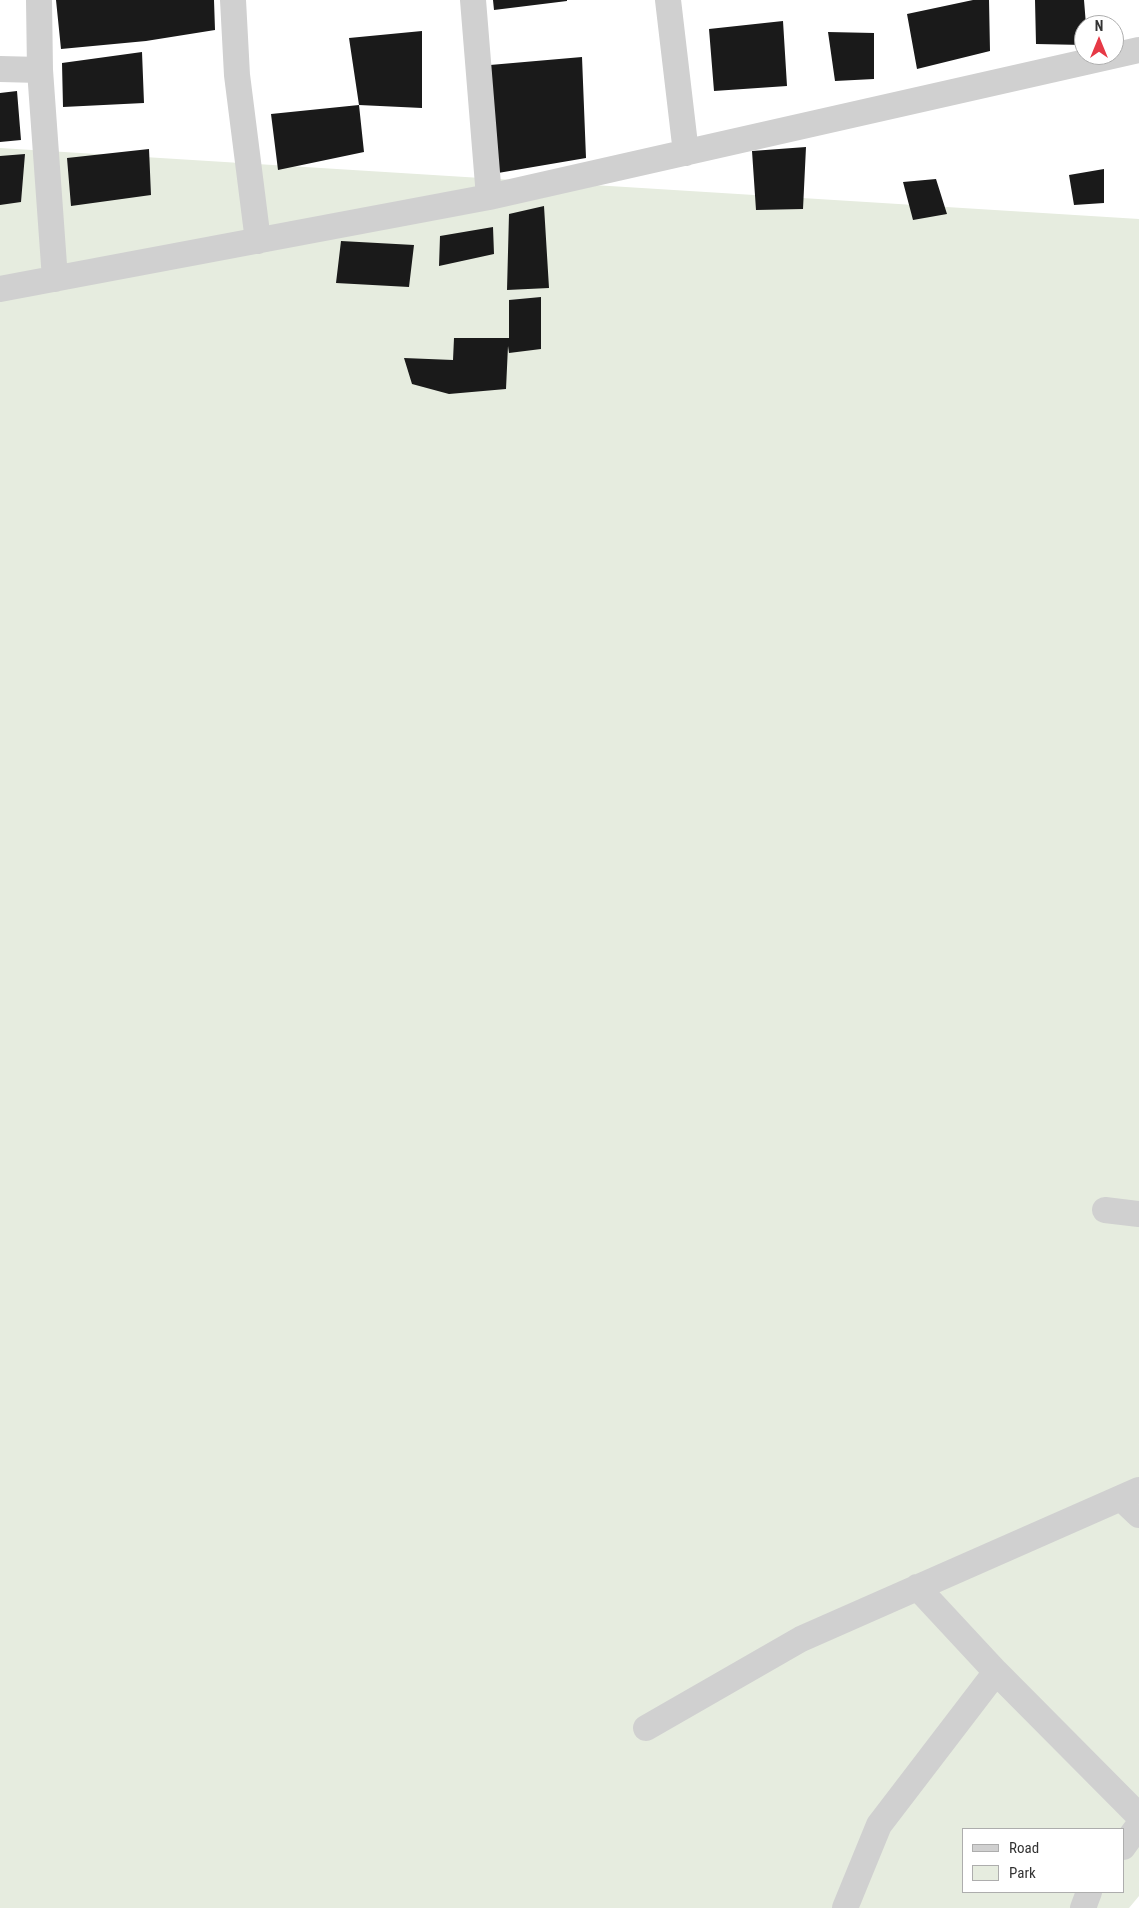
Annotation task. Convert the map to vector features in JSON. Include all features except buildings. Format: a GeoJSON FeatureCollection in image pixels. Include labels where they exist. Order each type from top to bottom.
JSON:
{"type":"FeatureCollection","features":[{"type":"Feature","properties":{"kind":"street"},"geometry":{"type":"LineString","coordinates":[[39,0],[40,70],[55,279]]}},
{"type":"Feature","properties":{"kind":"street"},"geometry":{"type":"LineString","coordinates":[[233,0],[237,76],[258,241]]}},
{"type":"Feature","properties":{"kind":"street"},"geometry":{"type":"LineString","coordinates":[[472,0],[489,197]]}},
{"type":"Feature","properties":{"kind":"street"},"geometry":{"type":"LineString","coordinates":[[668,0],[686,153]]}},
{"type":"Feature","properties":{"kind":"street"},"geometry":{"type":"LineString","coordinates":[[0,290],[489,197],[1139,50]]}},
{"type":"Feature","properties":{"kind":"street"},"geometry":{"type":"LineString","coordinates":[[0,69],[40,70]]}},
{"type":"Feature","properties":{"kind":"street"},"geometry":{"type":"LineString","coordinates":[[1105,1210],[1139,1214]]}},
{"type":"Feature","properties":{"kind":"street"},"geometry":{"type":"LineString","coordinates":[[646,1728],[801,1639],[917,1587],[1133,1501]]}},
{"type":"Feature","properties":{"kind":"street"},"geometry":{"type":"LineString","coordinates":[[917,1587],[996,1672],[1139,1816]]}},
{"type":"Feature","properties":{"kind":"street"},"geometry":{"type":"LineString","coordinates":[[844,1908],[880,1825],[996,1672]]}},
{"type":"Feature","properties":{"kind":"street"},"geometry":{"type":"LineString","coordinates":[[1124,1845],[1139,1825]]}},
{"type":"Feature","properties":{"kind":"street"},"geometry":{"type":"LineString","coordinates":[[1083,1908],[1089,1893]]}},
{"type":"Feature","properties":{"kind":"green space"},"geometry":{"type":"Polygon","coordinates":[[[0,148],[1139,219],[1139,1896],[1129,1908],[0,1908],[0,148]]]}}]}
